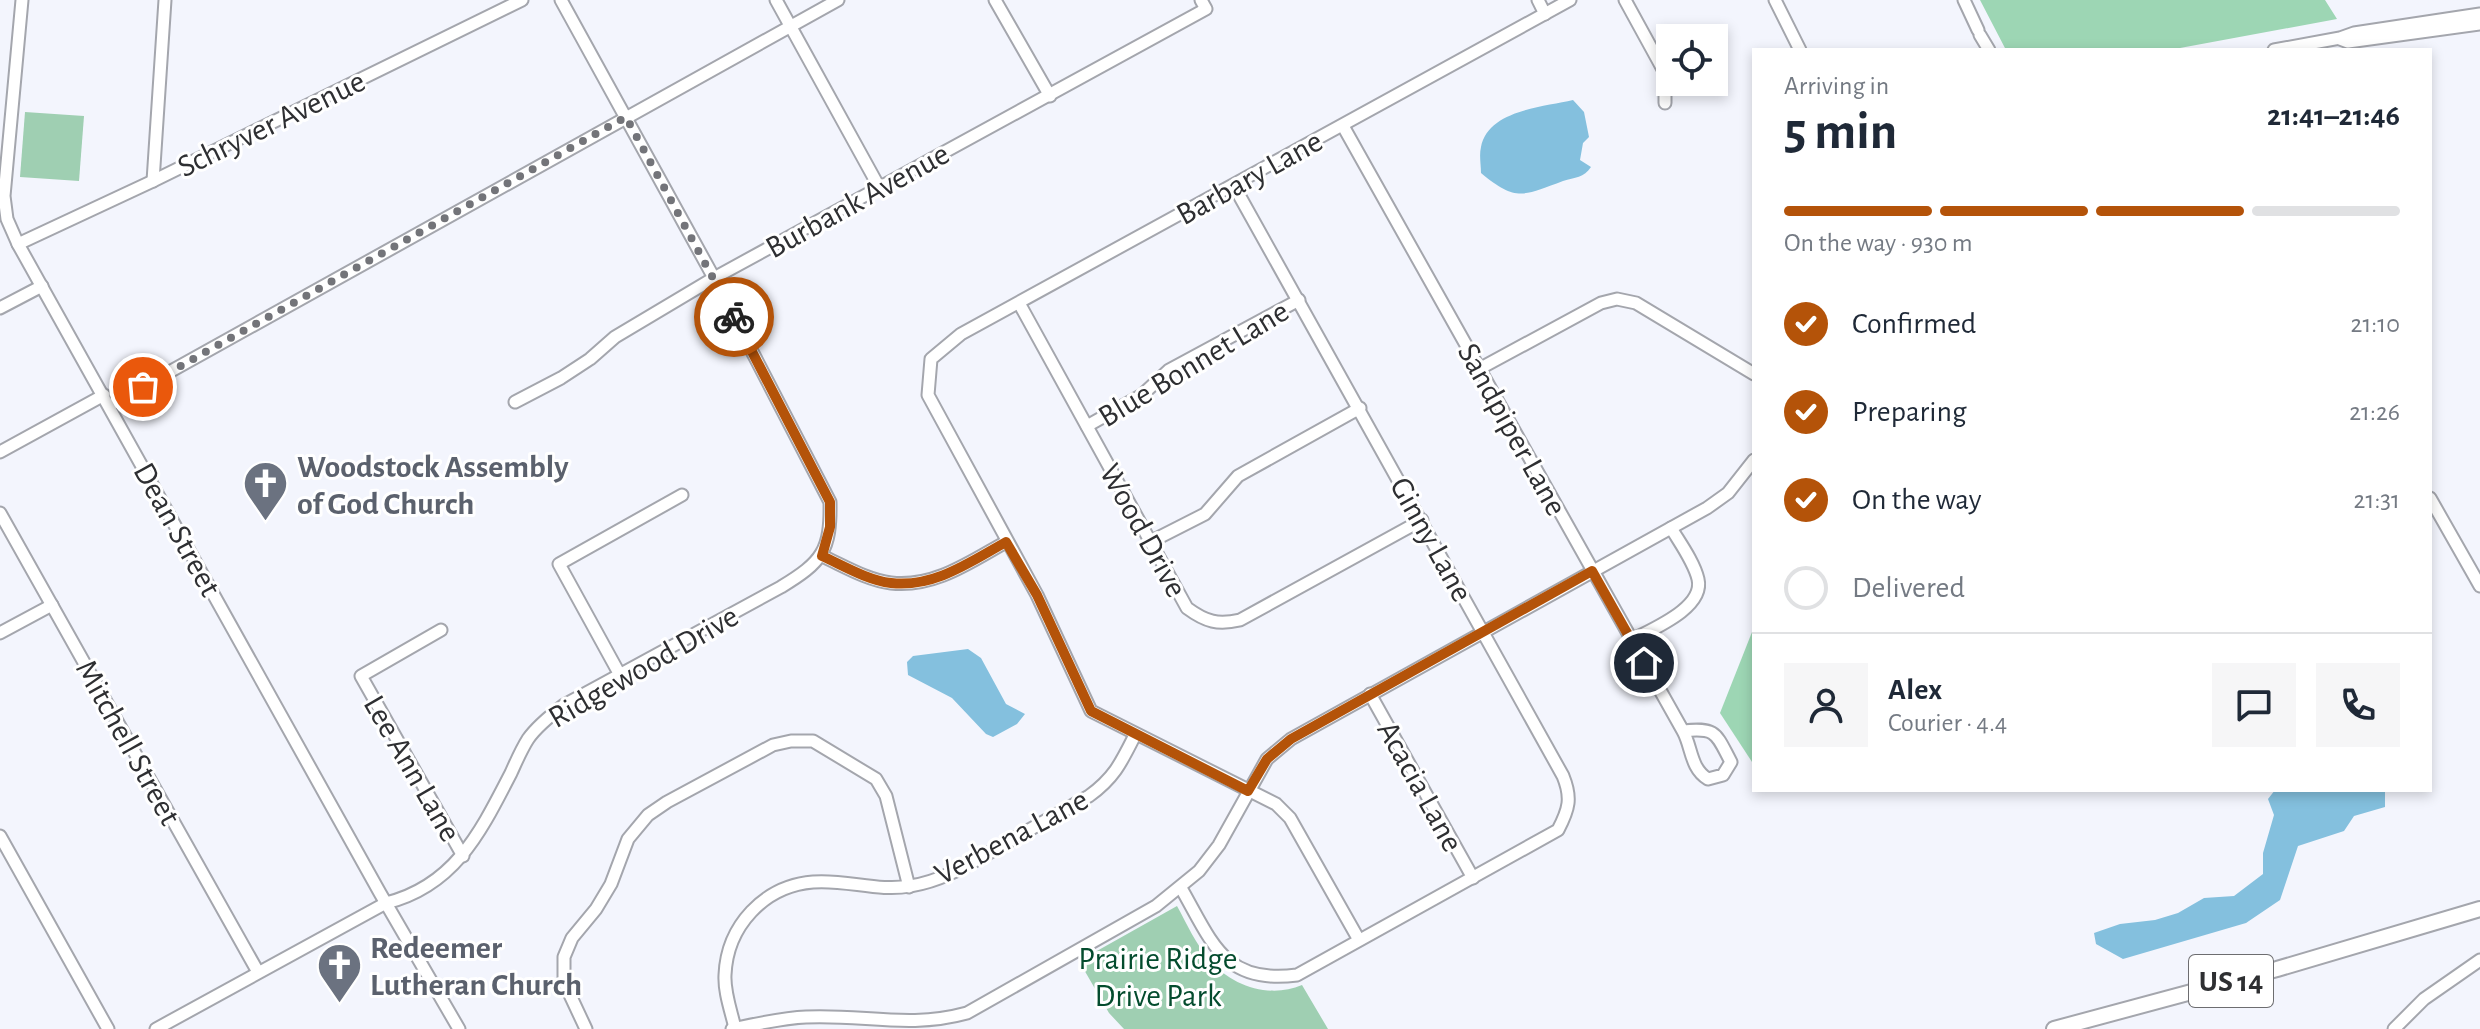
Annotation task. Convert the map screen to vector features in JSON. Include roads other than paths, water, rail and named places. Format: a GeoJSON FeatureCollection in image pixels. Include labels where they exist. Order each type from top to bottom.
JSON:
{"type":"FeatureCollection","features":[{"type":"Feature","properties":{"kind":"main road","name":"US 14"},"geometry":{"type":"LineString","coordinates":[[2407,929],[2480,901]]}},
{"type":"Feature","properties":{"kind":"main road","name":"US 14"},"geometry":{"type":"LineString","coordinates":[[2054,1029],[2277,969],[2480,909]]}},
{"type":"Feature","properties":{"kind":"street","name":"Dean Street"},"geometry":{"type":"LineString","coordinates":[[22,0],[4,174],[7,219],[18,244],[459,1029]]}},
{"type":"Feature","properties":{"kind":"street"},"geometry":{"type":"LineString","coordinates":[[153,181],[165,0]]}},
{"type":"Feature","properties":{"kind":"street","name":"Schryver Avenue"},"geometry":{"type":"LineString","coordinates":[[18,244],[522,0]]}},
{"type":"Feature","properties":{"kind":"street"},"geometry":{"type":"LineString","coordinates":[[561,0],[714,278],[830,502],[830,527],[822,556],[863,575],[891,583],[919,582],[952,573],[1006,542],[1037,595],[1091,711],[1276,804],[1290,818],[1359,940]]}},
{"type":"Feature","properties":{"kind":"street"},"geometry":{"type":"LineString","coordinates":[[776,0],[879,187]]}},
{"type":"Feature","properties":{"kind":"street"},"geometry":{"type":"LineString","coordinates":[[0,452],[107,400],[838,0]]}},
{"type":"Feature","properties":{"kind":"street"},"geometry":{"type":"LineString","coordinates":[[995,0],[1050,96]]}},
{"type":"Feature","properties":{"kind":"street"},"geometry":{"type":"LineString","coordinates":[[1538,0],[1545,14]]}},
{"type":"Feature","properties":{"kind":"street","name":"Barbary Lane"},"geometry":{"type":"LineString","coordinates":[[1006,542],[928,395],[931,359],[961,334],[1570,0]]}},
{"type":"Feature","properties":{"kind":"street"},"geometry":{"type":"LineString","coordinates":[[1625,0],[1665,73],[1665,103]]}},
{"type":"Feature","properties":{"kind":"street"},"geometry":{"type":"LineString","coordinates":[[1775,0],[1799,48]]}},
{"type":"Feature","properties":{"kind":"street"},"geometry":{"type":"LineString","coordinates":[[1964,0],[1988,48]]}},
{"type":"Feature","properties":{"kind":"street","name":"Burbank Avenue"},"geometry":{"type":"LineString","coordinates":[[515,402],[561,378],[590,359],[615,337],[714,278],[1050,96],[1203,5]]}},
{"type":"Feature","properties":{"kind":"street"},"geometry":{"type":"LineString","coordinates":[[2285,48],[2354,33],[2480,14]]}},
{"type":"Feature","properties":{"kind":"street"},"geometry":{"type":"LineString","coordinates":[[2340,38],[2348,42],[2480,24]]}},
{"type":"Feature","properties":{"kind":"street","name":"Sandpiper Lane"},"geometry":{"type":"LineString","coordinates":[[1343,126],[1683,731],[1688,750],[1701,775],[1708,779],[1723,775],[1731,762],[1715,733],[1708,729],[1683,731]]}},
{"type":"Feature","properties":{"kind":"street","name":"Ginny Lane"},"geometry":{"type":"LineString","coordinates":[[1181,888],[1216,948],[1232,965],[1254,975],[1272,978],[1297,975],[1558,830],[1569,809],[1569,791],[1563,776],[1234,186]]}},
{"type":"Feature","properties":{"kind":"street"},"geometry":{"type":"LineString","coordinates":[[0,308],[42,286]]}},
{"type":"Feature","properties":{"kind":"street"},"geometry":{"type":"LineString","coordinates":[[1479,369],[1601,303],[1617,299],[1636,303],[1752,373]]}},
{"type":"Feature","properties":{"kind":"street","name":"Blue Bonnet Lane"},"geometry":{"type":"LineString","coordinates":[[1087,426],[1142,395],[1169,370],[1299,300]]}},
{"type":"Feature","properties":{"kind":"street","name":"Wood Drive"},"geometry":{"type":"LineString","coordinates":[[1019,303],[1187,608],[1203,620],[1220,624],[1240,620],[1422,520]]}},
{"type":"Feature","properties":{"kind":"street"},"geometry":{"type":"LineString","coordinates":[[1150,542],[1205,514],[1238,476],[1360,408]]}},
{"type":"Feature","properties":{"kind":"street"},"geometry":{"type":"LineString","coordinates":[[733,1029],[805,1017],[918,1023],[941,1021],[967,1013],[1156,906],[1181,888],[1219,845],[1267,759],[1291,739],[1707,508],[1728,493],[1752,463]]}},
{"type":"Feature","properties":{"kind":"street"},"geometry":{"type":"LineString","coordinates":[[620,675],[559,564],[682,495]]}},
{"type":"Feature","properties":{"kind":"street"},"geometry":{"type":"LineString","coordinates":[[2432,502],[2480,586]]}},
{"type":"Feature","properties":{"kind":"street","name":"Mitchell Street"},"geometry":{"type":"LineString","coordinates":[[0,513],[258,972]]}},
{"type":"Feature","properties":{"kind":"street"},"geometry":{"type":"LineString","coordinates":[[1632,640],[1684,610],[1694,601],[1699,590],[1698,578],[1671,528]]}},
{"type":"Feature","properties":{"kind":"street","name":"Ridgewood Drive"},"geometry":{"type":"LineString","coordinates":[[156,1029],[386,903],[407,898],[437,880],[463,856],[481,830],[528,739],[564,705],[781,587],[806,572],[822,556]]}},
{"type":"Feature","properties":{"kind":"street"},"geometry":{"type":"LineString","coordinates":[[0,633],[52,605]]}},
{"type":"Feature","properties":{"kind":"street","name":"Lee Ann Lane"},"geometry":{"type":"LineString","coordinates":[[441,630],[361,676],[463,856]]}},
{"type":"Feature","properties":{"kind":"street","name":"Acacia Lane"},"geometry":{"type":"LineString","coordinates":[[1370,694],[1473,878]]}},
{"type":"Feature","properties":{"kind":"street","name":"Verbena Lane"},"geometry":{"type":"LineString","coordinates":[[733,1029],[725,978],[727,956],[733,937],[745,918],[760,903],[784,888],[813,882],[909,887],[950,875],[1106,784],[1118,769],[1135,735]]}},
{"type":"Feature","properties":{"kind":"street"},"geometry":{"type":"LineString","coordinates":[[586,1029],[564,982],[564,957],[572,938],[596,909],[611,884],[628,839],[648,815],[667,802],[773,745],[813,741],[876,779],[886,796],[909,887]]}},
{"type":"Feature","properties":{"kind":"street"},"geometry":{"type":"LineString","coordinates":[[0,836],[108,1029]]}},
{"type":"Feature","properties":{"kind":"street"},"geometry":{"type":"LineString","coordinates":[[2394,1029],[2424,999],[2480,960]]}},
{"type":"Feature","properties":{"kind":"water"},"geometry":{"type":"Polygon","coordinates":[[[1573,100],[1584,112],[1589,137],[1583,143],[1580,160],[1591,167],[1585,173],[1520,194],[1503,189],[1481,173],[1481,147],[1494,125],[1518,112],[1573,100]]]}},
{"type":"Feature","properties":{"kind":"water"},"geometry":{"type":"Polygon","coordinates":[[[968,649],[981,658],[1006,704],[1025,714],[1017,724],[993,737],[986,734],[952,698],[908,675],[907,662],[913,656],[968,649]]]}},
{"type":"Feature","properties":{"kind":"water"},"geometry":{"type":"Polygon","coordinates":[[[2273,792],[2385,792],[2385,807],[2354,816],[2344,831],[2298,846],[2280,900],[2246,923],[2123,959],[2096,944],[2094,933],[2120,924],[2155,920],[2178,913],[2204,898],[2234,896],[2263,874],[2263,853],[2274,815],[2268,799],[2273,792]]]}},
{"type":"Feature","properties":{"kind":"place","name":"Woodstock Assembly of God Church"},"geometry":{"type":"Point","coordinates":[266,523]}},
{"type":"Feature","properties":{"kind":"place","name":"Redeemer Lutheran Church"},"geometry":{"type":"Point","coordinates":[339,1004]}},
{"type":"Feature","properties":{"kind":"park label","name":"Prairie Ridge Drive Park"},"geometry":{"type":"Point","coordinates":[1158,976]}}]}
